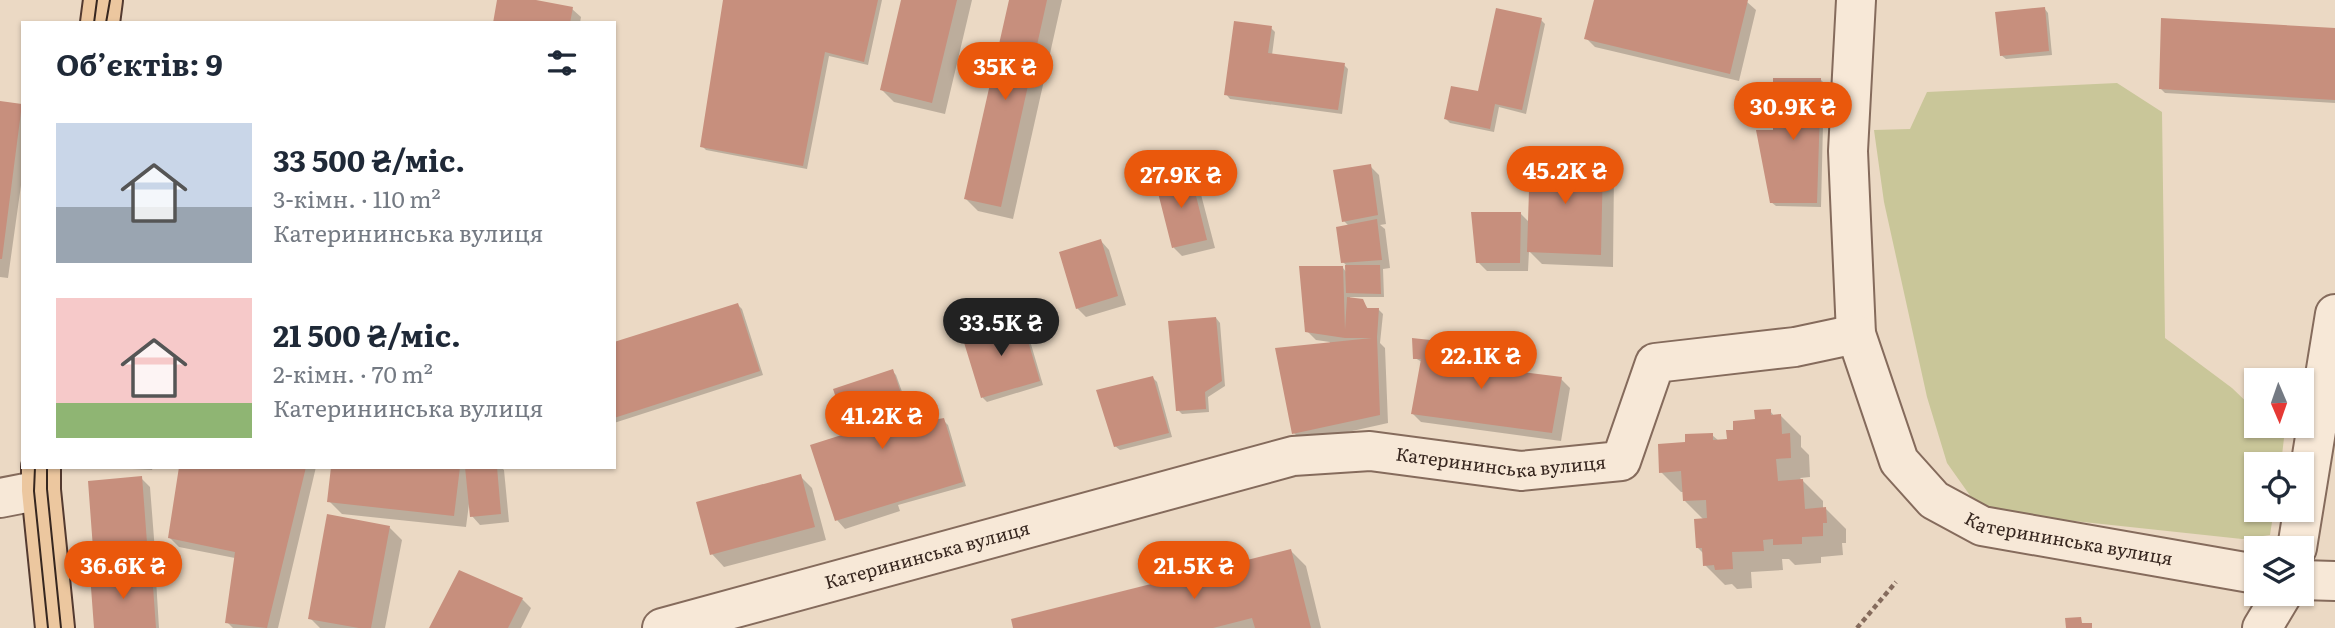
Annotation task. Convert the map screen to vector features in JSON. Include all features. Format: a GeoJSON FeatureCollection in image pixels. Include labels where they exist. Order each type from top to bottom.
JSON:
{"type":"FeatureCollection","features":[{"type":"Feature","properties":{"kind":"main road"},"geometry":{"type":"LineString","coordinates":[[100,21],[103,0]]}},
{"type":"Feature","properties":{"kind":"main road"},"geometry":{"type":"LineString","coordinates":[[41,478],[55,628]]}},
{"type":"Feature","properties":{"kind":"street"},"geometry":{"type":"LineString","coordinates":[[1856,0],[1848,151],[1856,334]]}},
{"type":"Feature","properties":{"kind":"street"},"geometry":{"type":"LineString","coordinates":[[2299,536],[2335,314]]}},
{"type":"Feature","properties":{"kind":"street","name":"Катерининська вулиця"},"geometry":{"type":"LineString","coordinates":[[662,628],[1293,456],[1370,451],[1521,471],[1621,461],[1654,363],[1794,347],[1856,334],[1899,461],[1934,500],[1982,526],[2244,572]]}},
{"type":"Feature","properties":{"kind":"street"},"geometry":{"type":"LineString","coordinates":[[0,498],[41,478]]}},
{"type":"Feature","properties":{"kind":"street"},"geometry":{"type":"LineString","coordinates":[[2314,580],[2335,581]]}},
{"type":"Feature","properties":{"kind":"street"},"geometry":{"type":"LineString","coordinates":[[2262,628],[2275,606]]}},
{"type":"Feature","properties":{"kind":"path"},"geometry":{"type":"LineString","coordinates":[[1857,628],[1896,582]]}},
{"type":"Feature","properties":{"kind":"shaded area"},"geometry":{"type":"Polygon","coordinates":[[[2117,83],[2162,112],[2165,338],[2244,400],[2244,438],[2284,438],[2282,452],[2244,452],[2244,522],[2272,522],[2270,535],[2244,536],[2242,539],[1981,511],[1947,463],[1927,397],[1884,202],[1874,130],[1910,129],[1927,92],[2117,83]]]}},
{"type":"Feature","properties":{"kind":"building"},"geometry":{"type":"Polygon","coordinates":[[[497,0],[536,0],[573,7],[570,21],[493,21],[497,0]]]}},
{"type":"Feature","properties":{"kind":"building"},"geometry":{"type":"Polygon","coordinates":[[[723,0],[878,0],[864,62],[825,52],[803,166],[700,147],[723,0]]]}},
{"type":"Feature","properties":{"kind":"building"},"geometry":{"type":"Polygon","coordinates":[[[901,0],[957,0],[932,103],[880,90],[901,0]]]}},
{"type":"Feature","properties":{"kind":"building"},"geometry":{"type":"Polygon","coordinates":[[[1009,0],[1047,0],[1001,207],[964,199],[1009,0]]]}},
{"type":"Feature","properties":{"kind":"building"},"geometry":{"type":"Polygon","coordinates":[[[1594,0],[1748,0],[1730,74],[1584,39],[1594,0]]]}},
{"type":"Feature","properties":{"kind":"building"},"geometry":{"type":"Polygon","coordinates":[[[2045,7],[2049,51],[2000,56],[1995,12],[2045,7]]]}},
{"type":"Feature","properties":{"kind":"building"},"geometry":{"type":"Polygon","coordinates":[[[1496,8],[1542,18],[1522,110],[1495,104],[1490,129],[1444,119],[1451,86],[1478,91],[1496,8]]]}},
{"type":"Feature","properties":{"kind":"building"},"geometry":{"type":"Polygon","coordinates":[[[2161,18],[2335,28],[2335,100],[2159,89],[2161,18]]]}},
{"type":"Feature","properties":{"kind":"building"},"geometry":{"type":"Polygon","coordinates":[[[1234,21],[1272,26],[1268,53],[1345,63],[1338,110],[1224,95],[1234,21]]]}},
{"type":"Feature","properties":{"kind":"building"},"geometry":{"type":"Polygon","coordinates":[[[1773,78],[1821,78],[1817,203],[1770,203],[1756,130],[1773,130],[1773,78]]]}},
{"type":"Feature","properties":{"kind":"building"},"geometry":{"type":"Polygon","coordinates":[[[0,101],[21,104],[21,112],[0,259],[0,101]]]}},
{"type":"Feature","properties":{"kind":"building"},"geometry":{"type":"Polygon","coordinates":[[[1530,159],[1603,159],[1601,255],[1527,252],[1530,159]]]}},
{"type":"Feature","properties":{"kind":"building"},"geometry":{"type":"Polygon","coordinates":[[[1371,164],[1378,215],[1342,222],[1333,170],[1371,164]]]}},
{"type":"Feature","properties":{"kind":"building"},"geometry":{"type":"Polygon","coordinates":[[[1190,172],[1207,240],[1172,248],[1155,181],[1190,172]]]}},
{"type":"Feature","properties":{"kind":"building"},"geometry":{"type":"Polygon","coordinates":[[[1471,212],[1521,212],[1520,263],[1476,263],[1471,212]]]}},
{"type":"Feature","properties":{"kind":"building"},"geometry":{"type":"Polygon","coordinates":[[[1377,219],[1382,260],[1341,263],[1336,227],[1377,219]]]}},
{"type":"Feature","properties":{"kind":"building"},"geometry":{"type":"Polygon","coordinates":[[[1101,239],[1118,296],[1076,309],[1059,252],[1101,239]]]}},
{"type":"Feature","properties":{"kind":"building"},"geometry":{"type":"Polygon","coordinates":[[[1345,265],[1380,265],[1381,294],[1346,293],[1345,265]]]}},
{"type":"Feature","properties":{"kind":"building"},"geometry":{"type":"Polygon","coordinates":[[[1299,266],[1343,266],[1345,330],[1347,297],[1363,299],[1367,308],[1379,308],[1377,337],[1380,415],[1292,434],[1275,348],[1372,338],[1345,338],[1305,332],[1299,266]]]}},
{"type":"Feature","properties":{"kind":"building"},"geometry":{"type":"Polygon","coordinates":[[[738,303],[760,371],[616,417],[616,341],[738,303]]]}},
{"type":"Feature","properties":{"kind":"building"},"geometry":{"type":"Polygon","coordinates":[[[1216,317],[1222,381],[1205,392],[1206,409],[1176,411],[1168,321],[1216,317]]]}},
{"type":"Feature","properties":{"kind":"building"},"geometry":{"type":"Polygon","coordinates":[[[1021,318],[1040,381],[981,398],[962,336],[1021,318]]]}},
{"type":"Feature","properties":{"kind":"building"},"geometry":{"type":"Polygon","coordinates":[[[1412,338],[1458,343],[1459,362],[1428,360],[1562,377],[1552,433],[1411,414],[1421,359],[1413,359],[1412,338]]]}},
{"type":"Feature","properties":{"kind":"building"},"geometry":{"type":"Polygon","coordinates":[[[893,369],[911,424],[944,418],[963,482],[835,521],[810,445],[848,433],[833,389],[893,369]]]}},
{"type":"Feature","properties":{"kind":"building"},"geometry":{"type":"Polygon","coordinates":[[[1153,376],[1169,433],[1114,447],[1096,390],[1153,376]]]}},
{"type":"Feature","properties":{"kind":"building"},"geometry":{"type":"Polygon","coordinates":[[[1771,409],[1771,415],[1781,414],[1782,434],[1790,433],[1791,458],[1776,459],[1778,481],[1803,479],[1805,509],[1826,507],[1827,523],[1823,523],[1823,536],[1802,537],[1802,544],[1773,545],[1773,539],[1763,540],[1764,551],[1732,552],[1733,569],[1715,570],[1714,565],[1703,566],[1702,548],[1696,548],[1694,519],[1707,518],[1706,500],[1683,501],[1681,471],[1659,473],[1658,444],[1685,442],[1685,434],[1713,433],[1713,440],[1727,439],[1726,430],[1733,430],[1733,421],[1755,419],[1754,410],[1771,409]]]}},
{"type":"Feature","properties":{"kind":"building"},"geometry":{"type":"Polygon","coordinates":[[[179,469],[306,469],[267,628],[225,623],[235,552],[168,538],[179,469]]]}},
{"type":"Feature","properties":{"kind":"building"},"geometry":{"type":"Polygon","coordinates":[[[331,469],[460,469],[454,516],[327,502],[331,469]]]}},
{"type":"Feature","properties":{"kind":"building"},"geometry":{"type":"Polygon","coordinates":[[[465,469],[497,469],[501,514],[470,517],[465,469]]]}},
{"type":"Feature","properties":{"kind":"building"},"geometry":{"type":"Polygon","coordinates":[[[801,474],[815,527],[710,555],[696,502],[801,474]]]}},
{"type":"Feature","properties":{"kind":"building"},"geometry":{"type":"Polygon","coordinates":[[[142,476],[148,556],[94,562],[88,481],[142,476]]]}},
{"type":"Feature","properties":{"kind":"building"},"geometry":{"type":"Polygon","coordinates":[[[327,514],[390,526],[371,628],[308,619],[327,514]]]}},
{"type":"Feature","properties":{"kind":"building"},"geometry":{"type":"Polygon","coordinates":[[[1291,549],[1311,628],[1255,628],[1252,618],[1213,628],[1013,628],[1011,619],[1291,549]]]}},
{"type":"Feature","properties":{"kind":"building"},"geometry":{"type":"Polygon","coordinates":[[[459,570],[523,598],[508,628],[429,628],[459,570]]]}},
{"type":"Feature","properties":{"kind":"building"},"geometry":{"type":"Polygon","coordinates":[[[152,573],[156,628],[94,628],[90,574],[152,573]]]}},
{"type":"Feature","properties":{"kind":"building"},"geometry":{"type":"Polygon","coordinates":[[[2081,617],[2082,623],[2092,623],[2092,628],[2066,628],[2065,618],[2081,617]]]}},
{"type":"Feature","properties":{"kind":"tram line"},"geometry":{"type":"LineString","coordinates":[[94,21],[97,0]]}},
{"type":"Feature","properties":{"kind":"tram line"},"geometry":{"type":"LineString","coordinates":[[106,21],[110,0]]}},
{"type":"Feature","properties":{"kind":"tram line"},"geometry":{"type":"LineString","coordinates":[[35,469],[34,491],[48,628]]}},
{"type":"Feature","properties":{"kind":"tram line"},"geometry":{"type":"LineString","coordinates":[[47,469],[61,628]]}}]}
